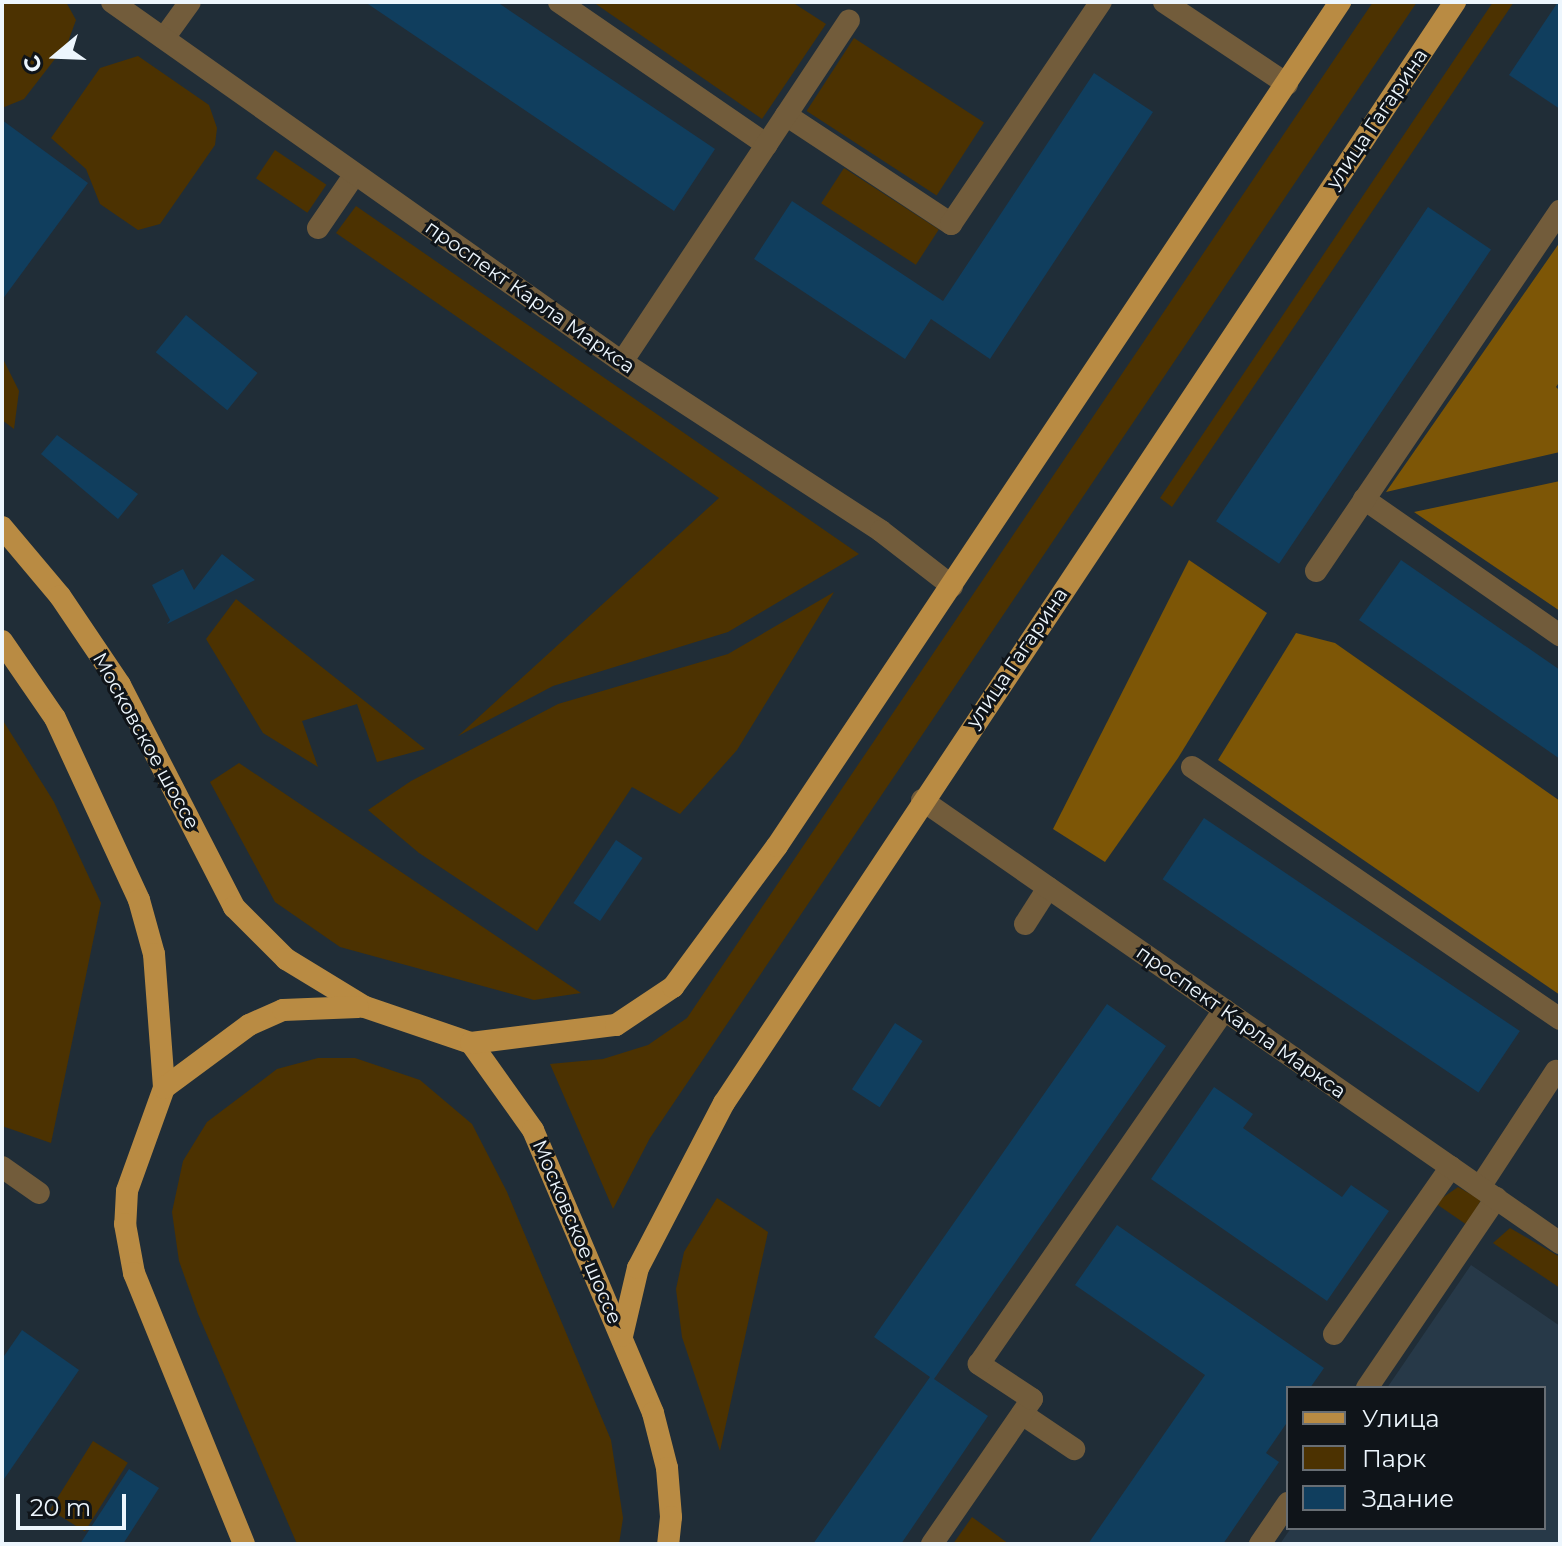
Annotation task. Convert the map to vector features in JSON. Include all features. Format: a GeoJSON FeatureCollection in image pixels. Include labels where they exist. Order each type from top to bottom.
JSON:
{"type":"FeatureCollection","features":[{"type":"Feature","properties":{"kind":"main road"},"geometry":{"type":"LineString","coordinates":[[471,1043],[616,1025],[673,987],[777,846],[1340,2]]}},
{"type":"Feature","properties":{"kind":"main road","name":"улица Гагарина"},"geometry":{"type":"LineString","coordinates":[[622,1336],[638,1268],[681,1179],[724,1103],[922,800],[1455,2]]}},
{"type":"Feature","properties":{"kind":"main road","name":"Московское шоссе"},"geometry":{"type":"LineString","coordinates":[[2,527],[60,596],[120,685],[234,907],[286,959],[365,1007],[471,1043],[533,1130],[653,1413],[667,1468],[671,1517],[668,1544]]}},
{"type":"Feature","properties":{"kind":"main road"},"geometry":{"type":"LineString","coordinates":[[2,641],[55,718],[139,900],[158,983],[164,1088],[127,1191],[125,1224],[134,1273],[244,1544]]}},
{"type":"Feature","properties":{"kind":"main road","name":"Московское шоссе"},"geometry":{"type":"LineString","coordinates":[[164,1088],[249,1025],[283,1010],[326,1004],[365,1007]]}},
{"type":"Feature","properties":{"kind":"street","name":"проспект Карла Маркса"},"geometry":{"type":"LineString","coordinates":[[112,2],[622,362],[881,531],[952,586]]}},
{"type":"Feature","properties":{"kind":"street"},"geometry":{"type":"LineString","coordinates":[[164,38],[190,2]]}},
{"type":"Feature","properties":{"kind":"street"},"geometry":{"type":"LineString","coordinates":[[559,2],[767,145]]}},
{"type":"Feature","properties":{"kind":"street"},"geometry":{"type":"LineString","coordinates":[[786,115],[951,224],[1101,2]]}},
{"type":"Feature","properties":{"kind":"street"},"geometry":{"type":"LineString","coordinates":[[1164,2],[1287,84]]}},
{"type":"Feature","properties":{"kind":"street"},"geometry":{"type":"LineString","coordinates":[[622,362],[849,20]]}},
{"type":"Feature","properties":{"kind":"street"},"geometry":{"type":"LineString","coordinates":[[318,228],[355,174]]}},
{"type":"Feature","properties":{"kind":"street"},"geometry":{"type":"LineString","coordinates":[[1316,571],[1560,211]]}},
{"type":"Feature","properties":{"kind":"street"},"geometry":{"type":"LineString","coordinates":[[1364,499],[1560,635]]}},
{"type":"Feature","properties":{"kind":"street"},"geometry":{"type":"LineString","coordinates":[[1192,767],[1560,1019]]}},
{"type":"Feature","properties":{"kind":"street","name":"проспект Карла Маркса"},"geometry":{"type":"LineString","coordinates":[[922,800],[1560,1243]]}},
{"type":"Feature","properties":{"kind":"street"},"geometry":{"type":"LineString","coordinates":[[1025,924],[1048,888]]}},
{"type":"Feature","properties":{"kind":"street"},"geometry":{"type":"LineString","coordinates":[[932,1544],[1032,1399],[979,1364],[1224,1010]]}},
{"type":"Feature","properties":{"kind":"street"},"geometry":{"type":"LineString","coordinates":[[1368,1386],[1488,1193],[1559,1070]]}},
{"type":"Feature","properties":{"kind":"street"},"geometry":{"type":"LineString","coordinates":[[2,1167],[39,1193]]}},
{"type":"Feature","properties":{"kind":"street"},"geometry":{"type":"LineString","coordinates":[[1334,1334],[1451,1167]]}},
{"type":"Feature","properties":{"kind":"street"},"geometry":{"type":"LineString","coordinates":[[1022,1414],[1074,1449]]}},
{"type":"Feature","properties":{"kind":"street"},"geometry":{"type":"LineString","coordinates":[[1260,1544],[1286,1506]]}},
{"type":"Feature","properties":{"kind":"shaded area"},"geometry":{"type":"Polygon","coordinates":[[[1560,242],[1560,381],[1556,387],[1560,391],[1560,452],[1386,492],[1560,242]]]}},
{"type":"Feature","properties":{"kind":"shaded area"},"geometry":{"type":"Polygon","coordinates":[[[1560,481],[1560,611],[1414,512],[1560,481]]]}},
{"type":"Feature","properties":{"kind":"shaded area"},"geometry":{"type":"Polygon","coordinates":[[[1189,560],[1267,613],[1178,758],[1105,862],[1053,829],[1189,560]]]}},
{"type":"Feature","properties":{"kind":"shaded area"},"geometry":{"type":"Polygon","coordinates":[[[1296,633],[1335,643],[1560,801],[1560,995],[1218,760],[1296,633]]]}},
{"type":"Feature","properties":{"kind":"shaded area"},"geometry":{"type":"Polygon","coordinates":[[[1471,1265],[1560,1326],[1560,1544],[1280,1544],[1290,1530],[1546,1530],[1546,1386],[1388,1386],[1471,1265]]]}},
{"type":"Feature","properties":{"kind":"green space"},"geometry":{"type":"Polygon","coordinates":[[[2,2],[66,2],[76,20],[68,42],[24,99],[2,108],[2,2]]]}},
{"type":"Feature","properties":{"kind":"green space"},"geometry":{"type":"Polygon","coordinates":[[[593,2],[792,2],[826,24],[762,119],[593,2]]]}},
{"type":"Feature","properties":{"kind":"green space"},"geometry":{"type":"Polygon","coordinates":[[[1373,2],[1417,2],[650,1138],[613,1209],[550,1064],[603,1059],[648,1045],[687,1018],[1373,2]]]}},
{"type":"Feature","properties":{"kind":"green space"},"geometry":{"type":"Polygon","coordinates":[[[1493,2],[1514,2],[1172,507],[1160,498],[1493,2]]]}},
{"type":"Feature","properties":{"kind":"green space"},"geometry":{"type":"Polygon","coordinates":[[[854,38],[984,122],[937,195],[807,111],[854,38]]]}},
{"type":"Feature","properties":{"kind":"green space"},"geometry":{"type":"Polygon","coordinates":[[[138,56],[209,105],[217,128],[215,145],[160,224],[138,230],[100,204],[86,169],[51,138],[100,68],[138,56]]]}},
{"type":"Feature","properties":{"kind":"green space"},"geometry":{"type":"Polygon","coordinates":[[[275,150],[326,185],[307,213],[256,178],[275,150]]]}},
{"type":"Feature","properties":{"kind":"green space"},"geometry":{"type":"Polygon","coordinates":[[[844,168],[939,230],[916,265],[821,203],[844,168]]]}},
{"type":"Feature","properties":{"kind":"green space"},"geometry":{"type":"Polygon","coordinates":[[[356,206],[859,554],[728,632],[553,686],[458,736],[719,498],[336,233],[356,206]]]}},
{"type":"Feature","properties":{"kind":"green space"},"geometry":{"type":"Polygon","coordinates":[[[2,357],[19,391],[14,429],[2,420],[2,357]]]}},
{"type":"Feature","properties":{"kind":"green space"},"geometry":{"type":"Polygon","coordinates":[[[834,592],[737,750],[680,814],[632,787],[537,931],[419,853],[368,810],[411,781],[558,704],[728,654],[834,592]]]}},
{"type":"Feature","properties":{"kind":"green space"},"geometry":{"type":"Polygon","coordinates":[[[236,599],[425,749],[377,762],[357,704],[302,721],[318,767],[263,733],[206,639],[236,599]]]}},
{"type":"Feature","properties":{"kind":"green space"},"geometry":{"type":"Polygon","coordinates":[[[2,719],[54,802],[101,903],[51,1143],[2,1126],[2,719]]]}},
{"type":"Feature","properties":{"kind":"green space"},"geometry":{"type":"Polygon","coordinates":[[[239,763],[581,993],[534,1000],[340,947],[275,902],[210,782],[239,763]]]}},
{"type":"Feature","properties":{"kind":"green space"},"geometry":{"type":"Polygon","coordinates":[[[318,1058],[355,1058],[420,1080],[472,1124],[507,1192],[611,1440],[623,1518],[619,1544],[297,1544],[198,1314],[179,1261],[172,1212],[183,1161],[207,1122],[277,1069],[318,1058]]]}},
{"type":"Feature","properties":{"kind":"green space"},"geometry":{"type":"Polygon","coordinates":[[[1458,1187],[1481,1200],[1467,1225],[1435,1203],[1458,1187]]]}},
{"type":"Feature","properties":{"kind":"green space"},"geometry":{"type":"Polygon","coordinates":[[[717,1198],[768,1232],[720,1451],[682,1337],[676,1289],[684,1252],[717,1198]]]}},
{"type":"Feature","properties":{"kind":"green space"},"geometry":{"type":"Polygon","coordinates":[[[1510,1228],[1560,1257],[1560,1288],[1493,1243],[1510,1228]]]}},
{"type":"Feature","properties":{"kind":"green space"},"geometry":{"type":"Polygon","coordinates":[[[93,1441],[128,1463],[85,1531],[50,1510],[93,1441]]]}},
{"type":"Feature","properties":{"kind":"green space"},"geometry":{"type":"Polygon","coordinates":[[[972,1517],[1009,1544],[953,1544],[972,1517]]]}},
{"type":"Feature","properties":{"kind":"building"},"geometry":{"type":"Polygon","coordinates":[[[365,2],[497,2],[715,149],[674,211],[365,2]]]}},
{"type":"Feature","properties":{"kind":"building"},"geometry":{"type":"Polygon","coordinates":[[[1560,2],[1560,109],[1509,75],[1560,2]]]}},
{"type":"Feature","properties":{"kind":"building"},"geometry":{"type":"Polygon","coordinates":[[[1094,73],[1153,112],[990,359],[931,319],[905,359],[754,259],[792,201],[943,301],[1094,73]]]}},
{"type":"Feature","properties":{"kind":"building"},"geometry":{"type":"Polygon","coordinates":[[[2,120],[88,183],[2,300],[2,120]]]}},
{"type":"Feature","properties":{"kind":"building"},"geometry":{"type":"Polygon","coordinates":[[[1428,207],[1491,249],[1279,564],[1216,521],[1428,207]]]}},
{"type":"Feature","properties":{"kind":"building"},"geometry":{"type":"Polygon","coordinates":[[[186,315],[257,373],[227,410],[156,352],[186,315]]]}},
{"type":"Feature","properties":{"kind":"building"},"geometry":{"type":"Polygon","coordinates":[[[57,435],[138,494],[118,519],[41,454],[57,435]]]}},
{"type":"Feature","properties":{"kind":"building"},"geometry":{"type":"Polygon","coordinates":[[[222,554],[255,580],[167,624],[170,620],[152,585],[183,569],[194,590],[222,554]]]}},
{"type":"Feature","properties":{"kind":"building"},"geometry":{"type":"Polygon","coordinates":[[[1401,560],[1560,670],[1560,759],[1359,620],[1401,560]]]}},
{"type":"Feature","properties":{"kind":"building"},"geometry":{"type":"Polygon","coordinates":[[[1204,818],[1520,1031],[1478,1092],[1163,879],[1204,818]]]}},
{"type":"Feature","properties":{"kind":"building"},"geometry":{"type":"Polygon","coordinates":[[[616,840],[643,858],[600,921],[574,903],[616,840]]]}},
{"type":"Feature","properties":{"kind":"building"},"geometry":{"type":"Polygon","coordinates":[[[1107,1004],[1166,1046],[934,1379],[988,1416],[901,1544],[813,1544],[930,1377],[874,1337],[1107,1004]]]}},
{"type":"Feature","properties":{"kind":"building"},"geometry":{"type":"Polygon","coordinates":[[[895,1023],[923,1041],[880,1107],[852,1089],[895,1023]]]}},
{"type":"Feature","properties":{"kind":"building"},"geometry":{"type":"Polygon","coordinates":[[[1214,1087],[1253,1114],[1243,1128],[1342,1197],[1351,1185],[1389,1211],[1327,1301],[1151,1179],[1214,1087]]]}},
{"type":"Feature","properties":{"kind":"building"},"geometry":{"type":"Polygon","coordinates":[[[1117,1225],[1324,1368],[1311,1386],[1286,1386],[1286,1424],[1266,1453],[1279,1462],[1223,1544],[1088,1544],[1205,1375],[1075,1285],[1117,1225]]]}},
{"type":"Feature","properties":{"kind":"building"},"geometry":{"type":"Polygon","coordinates":[[[22,1330],[79,1370],[2,1482],[2,1359],[22,1330]]]}},
{"type":"Feature","properties":{"kind":"building"},"geometry":{"type":"Polygon","coordinates":[[[129,1469],[159,1488],[123,1544],[80,1544],[129,1469]]]}}]}
